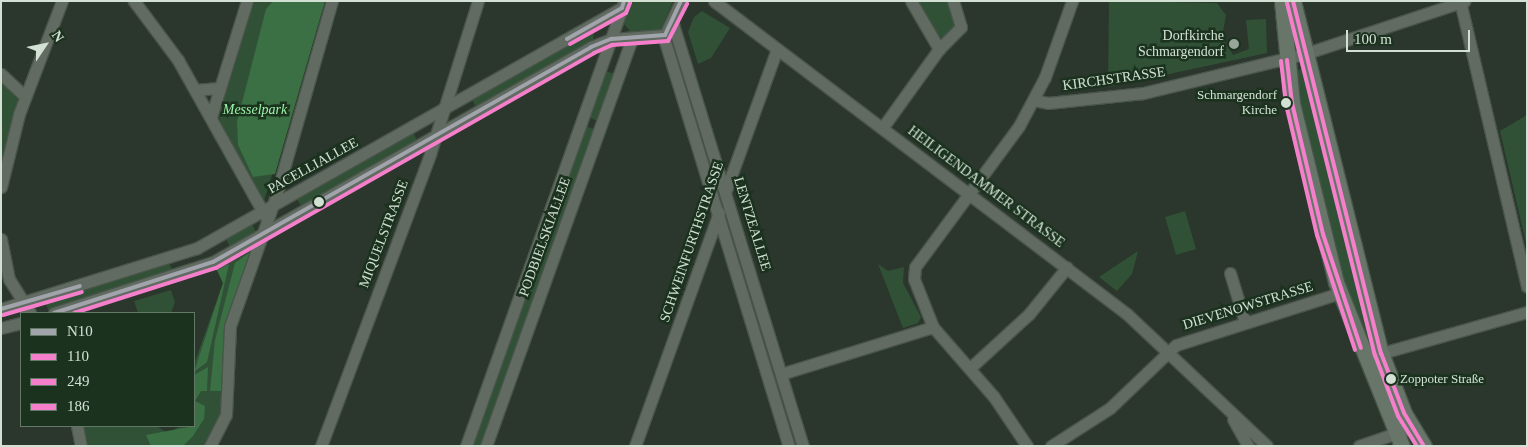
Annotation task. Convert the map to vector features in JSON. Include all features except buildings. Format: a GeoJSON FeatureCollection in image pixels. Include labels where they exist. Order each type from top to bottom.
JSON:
{"type":"FeatureCollection","features":[{"type":"Feature","properties":{"kind":"main road"},"geometry":{"type":"LineString","coordinates":[[1282,1],[1287,58],[1300,139],[1340,294],[1399,440]]}},
{"type":"Feature","properties":{"kind":"main road"},"geometry":{"type":"LineString","coordinates":[[1293,1],[1304,54],[1381,354],[1411,428],[1424,446]]}},
{"type":"Feature","properties":{"kind":"street"},"geometry":{"type":"LineString","coordinates":[[1,187],[25,96],[62,1]]}},
{"type":"Feature","properties":{"kind":"street"},"geometry":{"type":"LineString","coordinates":[[134,1],[195,90],[268,213]]}},
{"type":"Feature","properties":{"kind":"street"},"geometry":{"type":"LineString","coordinates":[[211,117],[247,1]]}},
{"type":"Feature","properties":{"kind":"street"},"geometry":{"type":"LineString","coordinates":[[210,446],[226,415],[230,326],[264,234],[268,213],[332,1]]}},
{"type":"Feature","properties":{"kind":"street","name":"MIQUELSTRASSE"},"geometry":{"type":"LineString","coordinates":[[321,446],[446,109],[478,1]]}},
{"type":"Feature","properties":{"kind":"street"},"geometry":{"type":"LineString","coordinates":[[57,312],[200,268],[264,234],[437,134],[611,39],[663,36],[673,24],[681,1]]}},
{"type":"Feature","properties":{"kind":"street","name":"HEILIGENDAMMER STRASSE"},"geometry":{"type":"LineString","coordinates":[[714,1],[1067,267],[1167,352],[1267,446]]}},
{"type":"Feature","properties":{"kind":"street"},"geometry":{"type":"LineString","coordinates":[[911,1],[940,49]]}},
{"type":"Feature","properties":{"kind":"street"},"geometry":{"type":"LineString","coordinates":[[883,127],[940,49],[961,27],[953,1]]}},
{"type":"Feature","properties":{"kind":"street"},"geometry":{"type":"LineString","coordinates":[[1027,446],[970,368],[933,327],[914,279],[915,267],[970,193],[1034,100],[1072,1]]}},
{"type":"Feature","properties":{"kind":"street"},"geometry":{"type":"LineString","coordinates":[[1461,2],[1527,286]]}},
{"type":"Feature","properties":{"kind":"street","name":"KIRCHSTRASSE"},"geometry":{"type":"LineString","coordinates":[[1034,100],[1048,103],[1143,93],[1304,54],[1461,2]]}},
{"type":"Feature","properties":{"kind":"street","name":"PACELLIALLEE"},"geometry":{"type":"LineString","coordinates":[[1,309],[171,259],[192,251],[268,213],[623,4]]}},
{"type":"Feature","properties":{"kind":"street","name":"PODBIELSKIALLEE"},"geometry":{"type":"LineString","coordinates":[[466,446],[623,4]]}},
{"type":"Feature","properties":{"kind":"street","name":"LENTZEALLEE"},"geometry":{"type":"LineString","coordinates":[[673,24],[726,190],[803,446]]}},
{"type":"Feature","properties":{"kind":"street","name":"LENTZEALLEE"},"geometry":{"type":"LineString","coordinates":[[663,36],[719,213],[789,446]]}},
{"type":"Feature","properties":{"kind":"street","name":"PODBIELSKIALLEE"},"geometry":{"type":"LineString","coordinates":[[486,446],[632,38]]}},
{"type":"Feature","properties":{"kind":"street","name":"SCHWEINFURTHSTRASSE"},"geometry":{"type":"LineString","coordinates":[[635,446],[777,49]]}},
{"type":"Feature","properties":{"kind":"street"},"geometry":{"type":"LineString","coordinates":[[1,74],[25,96]]}},
{"type":"Feature","properties":{"kind":"street"},"geometry":{"type":"LineString","coordinates":[[195,90],[219,88]]}},
{"type":"Feature","properties":{"kind":"street"},"geometry":{"type":"LineString","coordinates":[[583,119],[600,125]]}},
{"type":"Feature","properties":{"kind":"street"},"geometry":{"type":"LineString","coordinates":[[1,239],[5,277],[29,312]]}},
{"type":"Feature","properties":{"kind":"street"},"geometry":{"type":"LineString","coordinates":[[192,251],[200,268]]}},
{"type":"Feature","properties":{"kind":"street"},"geometry":{"type":"LineString","coordinates":[[171,259],[179,276]]}},
{"type":"Feature","properties":{"kind":"street"},"geometry":{"type":"LineString","coordinates":[[970,368],[1029,314],[1067,267]]}},
{"type":"Feature","properties":{"kind":"street"},"geometry":{"type":"LineString","coordinates":[[1230,273],[1245,322]]}},
{"type":"Feature","properties":{"kind":"street","name":"DIEVENOWSTRASSE"},"geometry":{"type":"LineString","coordinates":[[1051,446],[1110,408],[1167,352],[1187,340],[1340,294]]}},
{"type":"Feature","properties":{"kind":"street"},"geometry":{"type":"LineString","coordinates":[[1365,358],[1527,312]]}},
{"type":"Feature","properties":{"kind":"street"},"geometry":{"type":"LineString","coordinates":[[1,328],[20,323]]}},
{"type":"Feature","properties":{"kind":"street"},"geometry":{"type":"LineString","coordinates":[[782,374],[933,327]]}},
{"type":"Feature","properties":{"kind":"street"},"geometry":{"type":"LineString","coordinates":[[761,353],[774,349]]}},
{"type":"Feature","properties":{"kind":"street"},"geometry":{"type":"LineString","coordinates":[[776,403],[789,400]]}},
{"type":"Feature","properties":{"kind":"street","name":"HEILIGENDAMMER STRASSE"},"geometry":{"type":"LineString","coordinates":[[1229,411],[1248,446]]}},
{"type":"Feature","properties":{"kind":"street"},"geometry":{"type":"LineString","coordinates":[[77,427],[81,446]]}},
{"type":"Feature","properties":{"kind":"street"},"geometry":{"type":"LineString","coordinates":[[1359,446],[1399,440],[1411,428]]}},
{"type":"Feature","properties":{"kind":"green space","name":"Messelpark"},"geometry":{"type":"Polygon","coordinates":[[[251,1],[325,1],[264,201],[221,125],[218,112],[251,1]]]}},
{"type":"Feature","properties":{"kind":"green space","name":"Messelpark"},"geometry":{"type":"Polygon","coordinates":[[[273,1],[325,1],[275,174],[253,177],[238,145],[237,122],[266,9],[273,1]]]}},
{"type":"Feature","properties":{"kind":"green space"},"geometry":{"type":"Polygon","coordinates":[[[628,1],[673,1],[661,30],[631,32],[622,22],[628,1]]]}},
{"type":"Feature","properties":{"kind":"green space"},"geometry":{"type":"Polygon","coordinates":[[[916,1],[948,1],[959,22],[945,38],[935,36],[916,1]]]}},
{"type":"Feature","properties":{"kind":"green space"},"geometry":{"type":"Polygon","coordinates":[[[1109,1],[1217,3],[1226,15],[1222,37],[1233,55],[1249,49],[1246,20],[1266,19],[1267,53],[1108,87],[1109,1]]]}},
{"type":"Feature","properties":{"kind":"green space"},"geometry":{"type":"Polygon","coordinates":[[[702,11],[730,28],[711,58],[698,64],[688,32],[694,17],[702,11]]]}},
{"type":"Feature","properties":{"kind":"green space"},"geometry":{"type":"Polygon","coordinates":[[[594,29],[593,41],[476,107],[471,98],[594,29]]]}},
{"type":"Feature","properties":{"kind":"green space"},"geometry":{"type":"Polygon","coordinates":[[[1303,69],[1374,345],[1366,347],[1347,298],[1300,118],[1293,71],[1303,69]]]}},
{"type":"Feature","properties":{"kind":"green space"},"geometry":{"type":"Polygon","coordinates":[[[604,71],[615,74],[597,121],[588,117],[604,71]]]}},
{"type":"Feature","properties":{"kind":"green space"},"geometry":{"type":"Polygon","coordinates":[[[1,80],[20,102],[1,163],[1,80]]]}},
{"type":"Feature","properties":{"kind":"green space"},"geometry":{"type":"Polygon","coordinates":[[[1527,115],[1527,247],[1500,131],[1527,115]]]}},
{"type":"Feature","properties":{"kind":"green space"},"geometry":{"type":"Polygon","coordinates":[[[585,126],[594,129],[482,446],[472,446],[585,126]]]}},
{"type":"Feature","properties":{"kind":"green space"},"geometry":{"type":"Polygon","coordinates":[[[413,132],[417,141],[302,207],[296,198],[413,132]]]}},
{"type":"Feature","properties":{"kind":"green space"},"geometry":{"type":"Polygon","coordinates":[[[1185,211],[1196,249],[1176,255],[1165,217],[1185,211]]]}},
{"type":"Feature","properties":{"kind":"green space"},"geometry":{"type":"Polygon","coordinates":[[[252,224],[256,232],[230,247],[226,239],[252,224]]]}},
{"type":"Feature","properties":{"kind":"green space"},"geometry":{"type":"Polygon","coordinates":[[[254,249],[228,319],[222,412],[206,446],[85,446],[81,427],[158,427],[168,433],[178,427],[195,427],[195,361],[223,283],[217,270],[254,249]]]}},
{"type":"Feature","properties":{"kind":"green space"},"geometry":{"type":"Polygon","coordinates":[[[254,249],[226,326],[221,395],[221,391],[210,391],[215,340],[235,263],[254,249]]]}},
{"type":"Feature","properties":{"kind":"green space"},"geometry":{"type":"Polygon","coordinates":[[[1138,251],[1132,274],[1117,291],[1099,277],[1138,251]]]}},
{"type":"Feature","properties":{"kind":"green space"},"geometry":{"type":"Polygon","coordinates":[[[169,263],[174,274],[48,310],[45,300],[169,263]]]}},
{"type":"Feature","properties":{"kind":"green space"},"geometry":{"type":"Polygon","coordinates":[[[229,264],[207,362],[195,371],[223,283],[217,270],[229,264]]]}},
{"type":"Feature","properties":{"kind":"green space"},"geometry":{"type":"Polygon","coordinates":[[[878,264],[888,271],[904,267],[903,283],[921,317],[918,323],[903,328],[878,264]]]}},
{"type":"Feature","properties":{"kind":"green space"},"geometry":{"type":"Polygon","coordinates":[[[171,290],[175,302],[171,312],[138,312],[134,301],[171,290]]]}},
{"type":"Feature","properties":{"kind":"green space"},"geometry":{"type":"Polygon","coordinates":[[[208,367],[207,391],[201,391],[195,401],[195,374],[208,367]]]}},
{"type":"Feature","properties":{"kind":"green space"},"geometry":{"type":"Polygon","coordinates":[[[195,401],[205,406],[204,419],[193,436],[183,446],[151,446],[146,435],[195,427],[195,401]]]}},
{"type":"Feature","properties":{"kind":"transit line","name":"N10"},"geometry":{"type":"LineString","coordinates":[[567,39],[622,8],[624,1]]}},
{"type":"Feature","properties":{"kind":"transit line","name":"N10"},"geometry":{"type":"LineString","coordinates":[[57,312],[213,262],[591,47],[611,39],[665,35],[681,1]]}},
{"type":"Feature","properties":{"kind":"transit line","name":"249"},"geometry":{"type":"LineString","coordinates":[[1293,1],[1381,353],[1404,413],[1424,446]]}},
{"type":"Feature","properties":{"kind":"transit line","name":"110"},"geometry":{"type":"LineString","coordinates":[[570,44],[626,13],[630,3]]}},
{"type":"Feature","properties":{"kind":"transit line","name":"186"},"geometry":{"type":"LineString","coordinates":[[1287,3],[1375,355],[1398,416],[1417,446]]}},
{"type":"Feature","properties":{"kind":"transit line","name":"110"},"geometry":{"type":"LineString","coordinates":[[77,312],[216,268],[594,53],[612,45],[668,41],[687,4]]}},
{"type":"Feature","properties":{"kind":"transit line","name":"249"},"geometry":{"type":"LineString","coordinates":[[1287,60],[1292,103],[1323,234],[1361,348]]}},
{"type":"Feature","properties":{"kind":"transit line","name":"186"},"geometry":{"type":"LineString","coordinates":[[1281,61],[1286,104],[1317,235],[1355,350]]}},
{"type":"Feature","properties":{"kind":"transit line","name":"N10"},"geometry":{"type":"LineString","coordinates":[[1,309],[80,286]]}},
{"type":"Feature","properties":{"kind":"transit line","name":"110"},"geometry":{"type":"LineString","coordinates":[[3,315],[82,292]]}},
{"type":"Feature","properties":{"kind":"place","name":"Dorfkirche Schmargendorf"},"geometry":{"type":"Point","coordinates":[1234,44]}},
{"type":"Feature","properties":{"kind":"place","name":"Schmargendorf Kirche"},"geometry":{"type":"Point","coordinates":[1286,103]}},
{"type":"Feature","properties":{"kind":"place","name":"Zoppoter Straße"},"geometry":{"type":"Point","coordinates":[1391,379]}}]}
